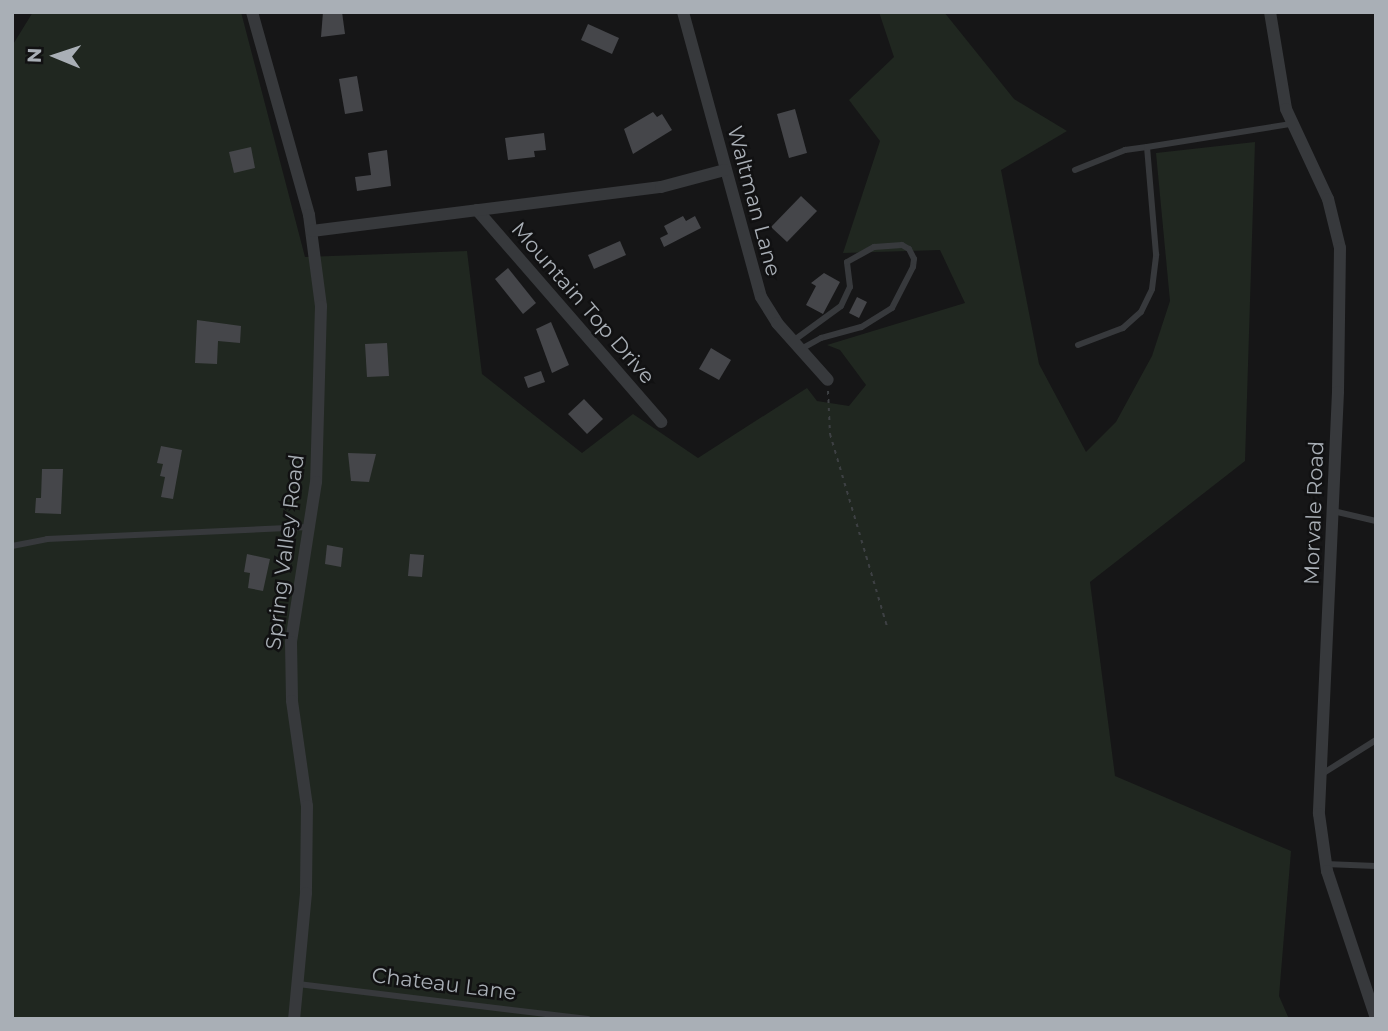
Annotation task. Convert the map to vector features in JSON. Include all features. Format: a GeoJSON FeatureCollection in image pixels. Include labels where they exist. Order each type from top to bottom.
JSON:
{"type":"FeatureCollection","features":[{"type":"Feature","properties":{"kind":"street","name":"Spring Valley Road"},"geometry":{"type":"LineString","coordinates":[[252,12],[313,231],[321,306],[318,457],[291,648],[292,701],[307,806],[306,893],[294,1019]]}},
{"type":"Feature","properties":{"kind":"street","name":"Waltman Lane"},"geometry":{"type":"LineString","coordinates":[[683,12],[761,296],[797,345],[828,380]]}},
{"type":"Feature","properties":{"kind":"street","name":"Morvale Road"},"geometry":{"type":"LineString","coordinates":[[1270,12],[1291,124],[1328,200],[1340,248],[1334,512],[1320,775],[1320,827],[1325,864],[1376,1018]]}},
{"type":"Feature","properties":{"kind":"street","name":"Mountain Top Drive"},"geometry":{"type":"LineString","coordinates":[[313,231],[661,187],[725,170]]}},
{"type":"Feature","properties":{"kind":"street","name":"Mountain Top Drive"},"geometry":{"type":"LineString","coordinates":[[477,210],[661,422]]}},
{"type":"Feature","properties":{"kind":"lane"},"geometry":{"type":"LineString","coordinates":[[1075,170],[1125,150],[1291,124]]}},
{"type":"Feature","properties":{"kind":"lane"},"geometry":{"type":"LineString","coordinates":[[1078,345],[1124,328],[1141,312],[1152,289],[1156,254],[1147,147]]}},
{"type":"Feature","properties":{"kind":"lane"},"geometry":{"type":"LineString","coordinates":[[902,245],[909,249],[914,259],[912,267],[892,308],[861,327],[797,345],[841,306],[850,287],[847,262],[874,247],[902,245]]}},
{"type":"Feature","properties":{"kind":"lane"},"geometry":{"type":"LineString","coordinates":[[1334,512],[1376,521]]}},
{"type":"Feature","properties":{"kind":"lane"},"geometry":{"type":"LineString","coordinates":[[12,546],[47,539],[309,527]]}},
{"type":"Feature","properties":{"kind":"lane"},"geometry":{"type":"LineString","coordinates":[[1320,775],[1376,740]]}},
{"type":"Feature","properties":{"kind":"lane"},"geometry":{"type":"LineString","coordinates":[[1325,864],[1376,866]]}},
{"type":"Feature","properties":{"kind":"lane","name":"Chateau Lane"},"geometry":{"type":"LineString","coordinates":[[296,984],[588,1019]]}},
{"type":"Feature","properties":{"kind":"path"},"geometry":{"type":"LineString","coordinates":[[828,380],[830,434],[887,626]]}},
{"type":"Feature","properties":{"kind":"shaded area"},"geometry":{"type":"Polygon","coordinates":[[[33,12],[241,12],[305,257],[467,251],[482,374],[582,453],[633,414],[698,458],[807,388],[817,401],[849,406],[866,385],[840,350],[827,345],[965,303],[940,250],[843,253],[880,141],[849,100],[894,57],[879,12],[944,12],[1014,99],[1067,131],[1001,170],[1039,364],[1086,452],[1116,422],[1152,356],[1170,301],[1156,153],[1255,142],[1245,461],[1090,582],[1115,776],[1291,851],[1279,996],[1289,1019],[12,1019],[12,46],[33,12]]]}},
{"type":"Feature","properties":{"kind":"building"},"geometry":{"type":"Polygon","coordinates":[[[323,12],[342,12],[345,34],[321,37],[323,12]]]}},
{"type":"Feature","properties":{"kind":"building"},"geometry":{"type":"Polygon","coordinates":[[[588,24],[619,38],[612,54],[581,40],[588,24]]]}},
{"type":"Feature","properties":{"kind":"building"},"geometry":{"type":"Polygon","coordinates":[[[357,76],[363,111],[345,114],[339,79],[357,76]]]}},
{"type":"Feature","properties":{"kind":"building"},"geometry":{"type":"Polygon","coordinates":[[[795,109],[807,153],[789,158],[777,114],[795,109]]]}},
{"type":"Feature","properties":{"kind":"building"},"geometry":{"type":"Polygon","coordinates":[[[653,112],[657,117],[662,114],[672,130],[633,154],[624,129],[653,112]]]}},
{"type":"Feature","properties":{"kind":"building"},"geometry":{"type":"Polygon","coordinates":[[[544,133],[546,150],[534,151],[535,157],[508,160],[505,138],[544,133]]]}},
{"type":"Feature","properties":{"kind":"building"},"geometry":{"type":"Polygon","coordinates":[[[251,147],[255,168],[234,173],[229,152],[251,147]]]}},
{"type":"Feature","properties":{"kind":"building"},"geometry":{"type":"Polygon","coordinates":[[[387,150],[391,186],[357,191],[355,177],[371,175],[368,153],[387,150]]]}},
{"type":"Feature","properties":{"kind":"building"},"geometry":{"type":"Polygon","coordinates":[[[801,196],[817,211],[787,242],[771,227],[801,196]]]}},
{"type":"Feature","properties":{"kind":"building"},"geometry":{"type":"Polygon","coordinates":[[[683,216],[686,221],[695,216],[701,228],[664,247],[660,238],[668,234],[664,226],[683,216]]]}},
{"type":"Feature","properties":{"kind":"building"},"geometry":{"type":"Polygon","coordinates":[[[620,241],[626,255],[594,269],[588,255],[620,241]]]}},
{"type":"Feature","properties":{"kind":"building"},"geometry":{"type":"Polygon","coordinates":[[[508,268],[536,303],[523,314],[495,279],[508,268]]]}},
{"type":"Feature","properties":{"kind":"building"},"geometry":{"type":"Polygon","coordinates":[[[824,273],[840,282],[823,314],[806,305],[816,286],[811,283],[824,273]]]}},
{"type":"Feature","properties":{"kind":"building"},"geometry":{"type":"Polygon","coordinates":[[[857,297],[867,302],[859,318],[849,313],[857,297]]]}},
{"type":"Feature","properties":{"kind":"building"},"geometry":{"type":"Polygon","coordinates":[[[197,320],[241,326],[240,343],[218,341],[217,364],[195,363],[197,320]]]}},
{"type":"Feature","properties":{"kind":"building"},"geometry":{"type":"Polygon","coordinates":[[[551,322],[569,365],[552,373],[536,329],[551,322]]]}},
{"type":"Feature","properties":{"kind":"building"},"geometry":{"type":"Polygon","coordinates":[[[387,343],[389,376],[367,377],[365,344],[387,343]]]}},
{"type":"Feature","properties":{"kind":"building"},"geometry":{"type":"Polygon","coordinates":[[[711,348],[731,360],[719,380],[699,369],[711,348]]]}},
{"type":"Feature","properties":{"kind":"building"},"geometry":{"type":"Polygon","coordinates":[[[541,371],[545,382],[528,388],[524,377],[541,371]]]}},
{"type":"Feature","properties":{"kind":"building"},"geometry":{"type":"Polygon","coordinates":[[[584,399],[603,419],[587,434],[568,414],[584,399]]]}},
{"type":"Feature","properties":{"kind":"building"},"geometry":{"type":"Polygon","coordinates":[[[161,446],[182,450],[173,499],[161,497],[165,477],[160,476],[163,464],[157,463],[161,446]]]}},
{"type":"Feature","properties":{"kind":"building"},"geometry":{"type":"Polygon","coordinates":[[[348,453],[376,454],[369,482],[351,481],[348,453]]]}},
{"type":"Feature","properties":{"kind":"building"},"geometry":{"type":"Polygon","coordinates":[[[42,469],[63,469],[61,514],[35,513],[36,498],[41,498],[42,469]]]}},
{"type":"Feature","properties":{"kind":"building"},"geometry":{"type":"Polygon","coordinates":[[[327,545],[343,548],[341,567],[325,564],[327,545]]]}},
{"type":"Feature","properties":{"kind":"building"},"geometry":{"type":"Polygon","coordinates":[[[247,554],[270,559],[263,591],[248,588],[250,573],[244,572],[247,554]]]}},
{"type":"Feature","properties":{"kind":"building"},"geometry":{"type":"Polygon","coordinates":[[[410,554],[424,555],[422,577],[408,576],[410,554]]]}}]}
